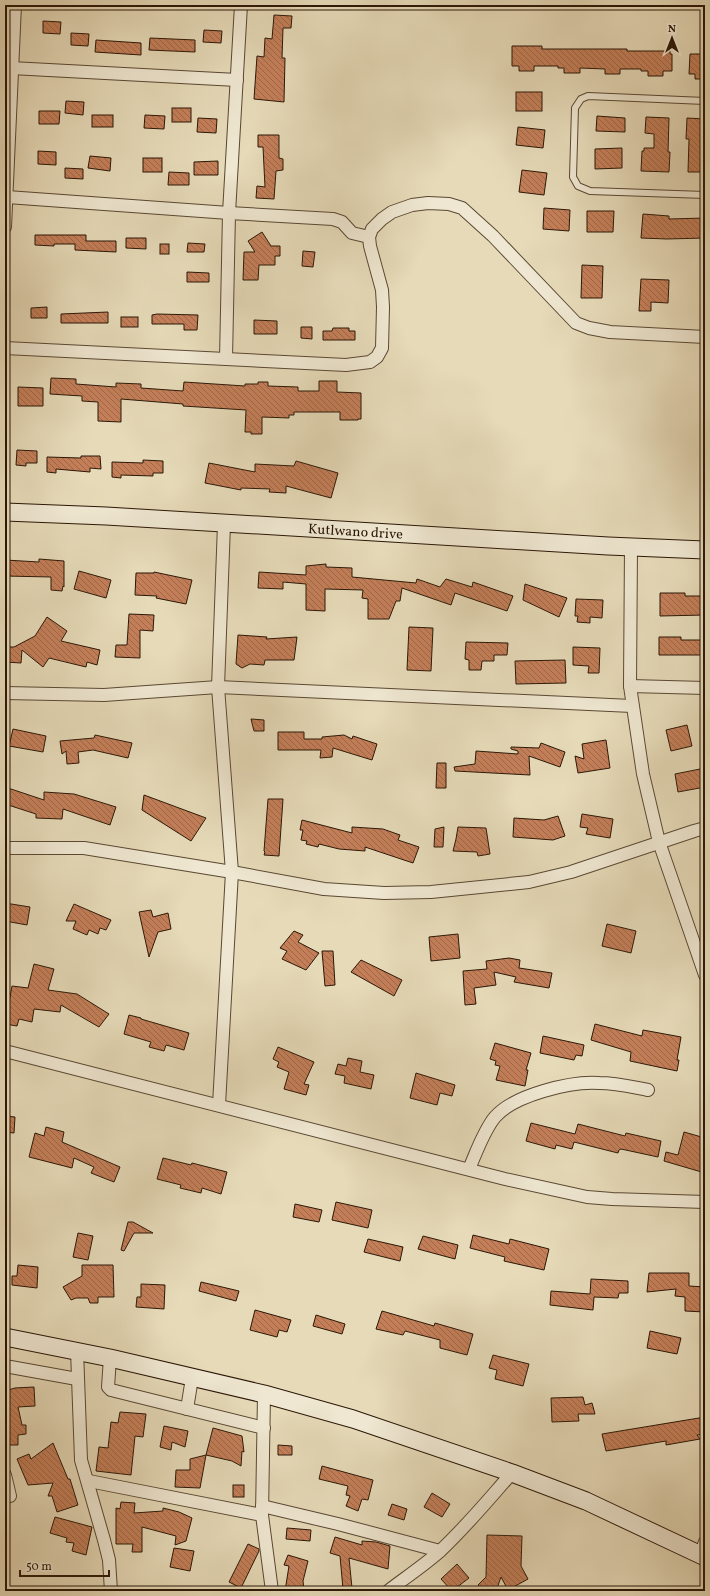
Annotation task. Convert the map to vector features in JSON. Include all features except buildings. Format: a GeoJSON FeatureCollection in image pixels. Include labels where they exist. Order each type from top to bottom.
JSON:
{"type":"FeatureCollection","features":[{"type":"Feature","properties":{"kind":"street"},"geometry":{"type":"LineString","coordinates":[[5,227],[7,197],[7,148],[15,5]]}},
{"type":"Feature","properties":{"kind":"street"},"geometry":{"type":"LineString","coordinates":[[226,359],[229,213],[241,5]]}},
{"type":"Feature","properties":{"kind":"street"},"geometry":{"type":"LineString","coordinates":[[12,68],[237,80]]}},
{"type":"Feature","properties":{"kind":"street"},"geometry":{"type":"LineString","coordinates":[[7,197],[333,219],[342,222],[352,233],[369,237]]}},
{"type":"Feature","properties":{"kind":"street"},"geometry":{"type":"LineString","coordinates":[[5,348],[346,365],[370,362],[377,358],[382,348],[383,307],[382,290],[369,237],[372,229],[392,212],[412,205],[428,203],[449,204],[462,208],[482,226],[576,323],[589,328],[610,332],[705,337]]}},
{"type":"Feature","properties":{"kind":"street","name":"Kutlwano drive"},"geometry":{"type":"LineString","coordinates":[[5,512],[106,516],[224,524],[705,550]]}},
{"type":"Feature","properties":{"kind":"street"},"geometry":{"type":"LineString","coordinates":[[219,1105],[232,872],[218,687],[224,524]]}},
{"type":"Feature","properties":{"kind":"street"},"geometry":{"type":"LineString","coordinates":[[631,546],[630,686],[643,774],[659,842],[705,976]]}},
{"type":"Feature","properties":{"kind":"street"},"geometry":{"type":"LineString","coordinates":[[630,686],[705,688]]}},
{"type":"Feature","properties":{"kind":"street"},"geometry":{"type":"LineString","coordinates":[[5,693],[104,695],[218,687],[632,706]]}},
{"type":"Feature","properties":{"kind":"street"},"geometry":{"type":"LineString","coordinates":[[5,848],[84,848],[331,890],[384,893],[431,892],[529,882],[571,872],[705,828]]}},
{"type":"Feature","properties":{"kind":"street"},"geometry":{"type":"LineString","coordinates":[[5,1051],[505,1179],[612,1200],[705,1202]]}},
{"type":"Feature","properties":{"kind":"street"},"geometry":{"type":"LineString","coordinates":[[469,1169],[494,1118],[504,1109],[523,1098],[544,1091],[578,1084],[599,1082],[648,1090]]}},
{"type":"Feature","properties":{"kind":"street"},"geometry":{"type":"LineString","coordinates":[[5,1337],[77,1350],[264,1394],[353,1419],[512,1473],[586,1501],[703,1551]]}},
{"type":"Feature","properties":{"kind":"street"},"geometry":{"type":"LineString","coordinates":[[77,1350],[81,1454],[109,1560],[111,1591]]}},
{"type":"Feature","properties":{"kind":"street"},"geometry":{"type":"LineString","coordinates":[[110,1358],[107,1381],[108,1387],[112,1390],[264,1428]]}},
{"type":"Feature","properties":{"kind":"street"},"geometry":{"type":"LineString","coordinates":[[5,1366],[77,1379]]}},
{"type":"Feature","properties":{"kind":"street"},"geometry":{"type":"LineString","coordinates":[[188,1410],[192,1378]]}},
{"type":"Feature","properties":{"kind":"street"},"geometry":{"type":"LineString","coordinates":[[264,1394],[262,1510],[272,1591]]}},
{"type":"Feature","properties":{"kind":"street"},"geometry":{"type":"LineString","coordinates":[[388,1591],[440,1551],[468,1523],[512,1473]]}},
{"type":"Feature","properties":{"kind":"street"},"geometry":{"type":"LineString","coordinates":[[5,1475],[10,1496]]}},
{"type":"Feature","properties":{"kind":"street"},"geometry":{"type":"LineString","coordinates":[[89,1481],[338,1524],[440,1551]]}},
{"type":"Feature","properties":{"kind":"lane"},"geometry":{"type":"LineString","coordinates":[[705,101],[588,96],[581,99],[575,108],[573,178],[578,186],[590,191],[705,196]]}}]}
